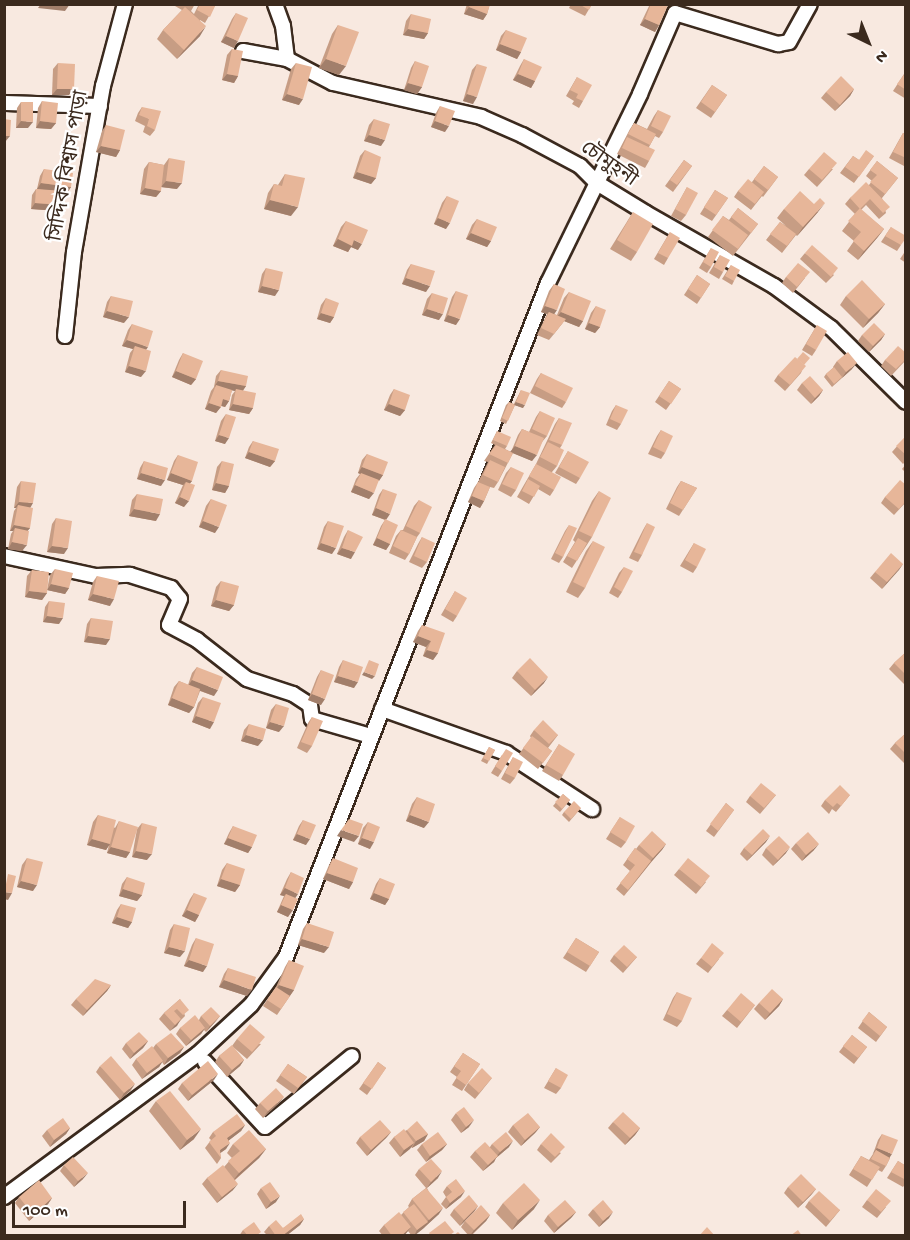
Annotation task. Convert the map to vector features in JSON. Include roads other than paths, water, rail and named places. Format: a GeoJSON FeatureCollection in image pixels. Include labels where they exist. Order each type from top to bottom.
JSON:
{"type":"FeatureCollection","features":[{"type":"Feature","properties":{"kind":"street","name":"সিদ্দিক বিশ্বাস পাড়া"},"geometry":{"type":"LineString","coordinates":[[65,336],[74,252],[98,106],[125,4]]}},
{"type":"Feature","properties":{"kind":"street"},"geometry":{"type":"LineString","coordinates":[[275,4],[283,26],[287,59]]}},
{"type":"Feature","properties":{"kind":"street"},"geometry":{"type":"LineString","coordinates":[[4,1197],[198,1054],[251,1005],[286,957],[548,283],[675,13],[778,44],[789,42],[810,4]]}},
{"type":"Feature","properties":{"kind":"street","name":"চৌমুহনী"},"geometry":{"type":"LineString","coordinates":[[243,51],[287,59],[333,83],[481,117],[580,166],[597,183],[774,286],[831,328],[906,402]]}},
{"type":"Feature","properties":{"kind":"street"},"geometry":{"type":"LineString","coordinates":[[4,103],[98,106]]}},
{"type":"Feature","properties":{"kind":"street"},"geometry":{"type":"LineString","coordinates":[[4,556],[96,576],[130,575],[171,588],[180,598],[169,625],[197,640],[247,680],[293,694],[310,705],[312,719],[371,736]]}},
{"type":"Feature","properties":{"kind":"street"},"geometry":{"type":"LineString","coordinates":[[382,708],[506,753],[592,809]]}},
{"type":"Feature","properties":{"kind":"street"},"geometry":{"type":"LineString","coordinates":[[198,1054],[265,1127],[352,1056]]}}]}
